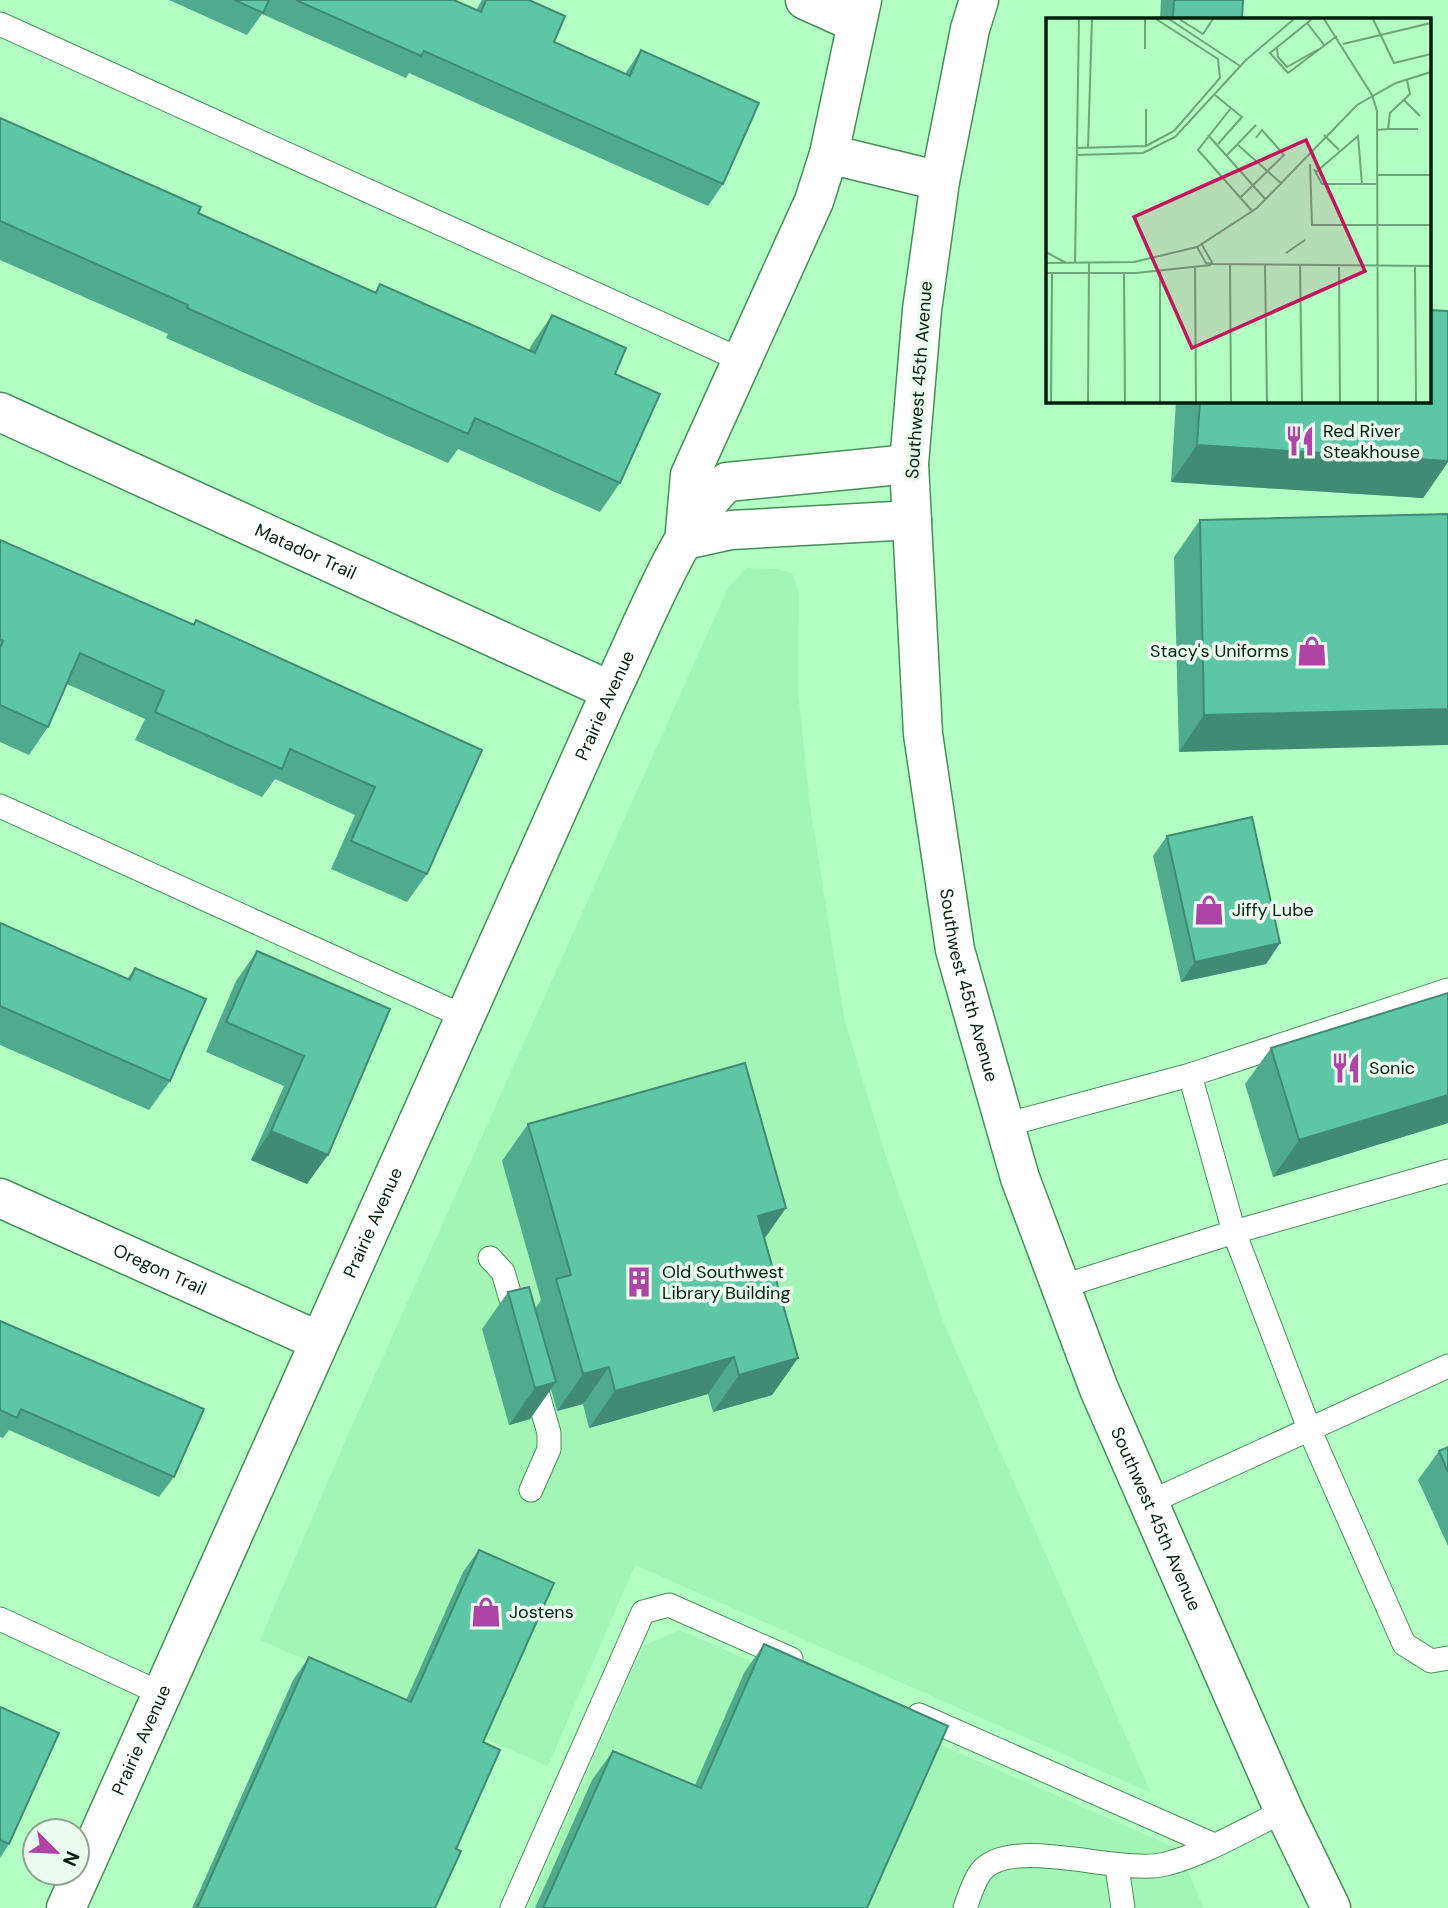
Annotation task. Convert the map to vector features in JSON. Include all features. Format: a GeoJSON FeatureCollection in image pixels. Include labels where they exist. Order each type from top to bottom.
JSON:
{"type":"FeatureCollection","features":[{"type":"Feature","properties":{"kind":"street"},"geometry":{"type":"LineString","coordinates":[[806,0],[859,12],[829,154],[814,201],[690,475],[685,540],[731,530],[912,520]]}},
{"type":"Feature","properties":{"kind":"street","name":"Southwest 45th Avenue"},"geometry":{"type":"LineString","coordinates":[[979,0],[970,29],[940,181],[922,310],[909,464],[923,734],[956,950],[1020,1178],[1099,1390],[1284,1811],[1331,1908]]}},
{"type":"Feature","properties":{"kind":"street"},"geometry":{"type":"LineString","coordinates":[[829,154],[940,181]]}},
{"type":"Feature","properties":{"kind":"street","name":"Matador Trail"},"geometry":{"type":"LineString","coordinates":[[0,412],[611,691]]}},
{"type":"Feature","properties":{"kind":"street","name":"Prairie Avenue"},"geometry":{"type":"LineString","coordinates":[[66,1908],[611,691],[685,540],[709,498],[727,482],[909,464]]}},
{"type":"Feature","properties":{"kind":"street","name":"Oregon Trail"},"geometry":{"type":"LineString","coordinates":[[0,1198],[319,1341]]}},
{"type":"Feature","properties":{"kind":"lane"},"geometry":{"type":"LineString","coordinates":[[0,24],[741,360]]}},
{"type":"Feature","properties":{"kind":"lane"},"geometry":{"type":"LineString","coordinates":[[0,806],[464,1017]]}},
{"type":"Feature","properties":{"kind":"lane"},"geometry":{"type":"LineString","coordinates":[[1005,1125],[1191,1075],[1448,990]]}},
{"type":"Feature","properties":{"kind":"lane"},"geometry":{"type":"LineString","coordinates":[[1191,1075],[1234,1232],[1310,1431],[1404,1644],[1431,1661],[1448,1658]]}},
{"type":"Feature","properties":{"kind":"lane"},"geometry":{"type":"LineString","coordinates":[[1060,1287],[1234,1232],[1448,1171]]}},
{"type":"Feature","properties":{"kind":"lane"},"geometry":{"type":"LineString","coordinates":[[490,1258],[503,1272],[549,1433],[549,1449],[531,1490]]}},
{"type":"Feature","properties":{"kind":"lane"},"geometry":{"type":"LineString","coordinates":[[1148,1503],[1448,1366]]}},
{"type":"Feature","properties":{"kind":"lane"},"geometry":{"type":"LineString","coordinates":[[512,1908],[643,1612],[669,1605],[810,1667]]}},
{"type":"Feature","properties":{"kind":"lane"},"geometry":{"type":"LineString","coordinates":[[0,1619],[162,1694]]}},
{"type":"Feature","properties":{"kind":"lane"},"geometry":{"type":"LineString","coordinates":[[900,1707],[1214,1845]]}},
{"type":"Feature","properties":{"kind":"lane"},"geometry":{"type":"LineString","coordinates":[[964,1908],[980,1872],[1003,1857],[1034,1854],[1117,1867],[1165,1864],[1214,1845],[1284,1811]]}},
{"type":"Feature","properties":{"kind":"lane"},"geometry":{"type":"LineString","coordinates":[[1117,1867],[1123,1908]]}},
{"type":"Feature","properties":{"kind":"shaded area"},"geometry":{"type":"Polygon","coordinates":[[[746,568],[776,569],[792,573],[799,593],[798,690],[810,806],[844,1018],[886,1157],[945,1326],[1151,1793],[635,1565],[548,1766],[260,1640],[347,1437],[728,588],[746,568]]]}},
{"type":"Feature","properties":{"kind":"shaded area"},"geometry":{"type":"Polygon","coordinates":[[[680,1630],[1178,1849],[1204,1908],[528,1908],[643,1646],[680,1630]]]}},
{"type":"Feature","properties":{"kind":"building"},"geometry":{"type":"Polygon","coordinates":[[[235,0],[269,0],[263,13],[235,0]]]}},
{"type":"Feature","properties":{"kind":"building"},"geometry":{"type":"Polygon","coordinates":[[[296,0],[454,0],[481,12],[486,0],[529,0],[565,16],[554,42],[630,76],[641,50],[759,103],[723,184],[424,51],[421,56],[296,0]]]}},
{"type":"Feature","properties":{"kind":"building"},"geometry":{"type":"Polygon","coordinates":[[[1174,0],[1243,0],[1242,18],[1173,18],[1174,0]]]}},
{"type":"Feature","properties":{"kind":"building"},"geometry":{"type":"Polygon","coordinates":[[[0,118],[201,207],[198,213],[376,293],[380,284],[535,353],[552,315],[626,348],[615,374],[660,394],[620,483],[475,418],[468,434],[0,221],[0,118]]]}},
{"type":"Feature","properties":{"kind":"building"},"geometry":{"type":"Polygon","coordinates":[[[1430,310],[1448,311],[1448,461],[1197,445],[1200,402],[1430,402],[1430,310]]]}},
{"type":"Feature","properties":{"kind":"building","name":"Stacy's Uniforms"},"geometry":{"type":"Polygon","coordinates":[[[1448,514],[1448,709],[1204,715],[1200,520],[1448,514]]]}},
{"type":"Feature","properties":{"kind":"building"},"geometry":{"type":"Polygon","coordinates":[[[0,540],[194,625],[196,620],[482,750],[427,874],[351,841],[375,787],[290,749],[282,769],[155,712],[164,691],[80,653],[48,727],[0,705],[0,648],[3,641],[0,639],[0,540]]]}},
{"type":"Feature","properties":{"kind":"building","name":"Jiffy Lube"},"geometry":{"type":"Polygon","coordinates":[[[1252,817],[1280,943],[1195,962],[1167,836],[1252,817]]]}},
{"type":"Feature","properties":{"kind":"building"},"geometry":{"type":"Polygon","coordinates":[[[0,923],[130,980],[135,968],[206,999],[170,1081],[0,1006],[0,923]]]}},
{"type":"Feature","properties":{"kind":"building"},"geometry":{"type":"Polygon","coordinates":[[[257,951],[390,1009],[328,1155],[271,1131],[304,1056],[226,1022],[257,951]]]}},
{"type":"Feature","properties":{"kind":"building"},"geometry":{"type":"Polygon","coordinates":[[[1448,993],[1448,1095],[1299,1140],[1271,1048],[1448,993]]]}},
{"type":"Feature","properties":{"kind":"building","name":"Old Southwest Library Building"},"geometry":{"type":"Polygon","coordinates":[[[745,1063],[786,1208],[758,1216],[798,1358],[739,1375],[734,1357],[615,1391],[609,1367],[583,1374],[556,1279],[571,1275],[528,1124],[745,1063]]]}},
{"type":"Feature","properties":{"kind":"building"},"geometry":{"type":"Polygon","coordinates":[[[529,1287],[556,1382],[535,1388],[508,1292],[529,1287]]]}},
{"type":"Feature","properties":{"kind":"building"},"geometry":{"type":"Polygon","coordinates":[[[0,1321],[204,1409],[174,1477],[21,1409],[17,1418],[0,1410],[0,1321]]]}},
{"type":"Feature","properties":{"kind":"building"},"geometry":{"type":"Polygon","coordinates":[[[1448,1447],[1448,1472],[1439,1451],[1448,1447]]]}},
{"type":"Feature","properties":{"kind":"building"},"geometry":{"type":"Polygon","coordinates":[[[479,1550],[554,1583],[483,1742],[500,1750],[456,1849],[461,1851],[435,1908],[197,1908],[309,1657],[411,1702],[479,1550]]]}},
{"type":"Feature","properties":{"kind":"building"},"geometry":{"type":"Polygon","coordinates":[[[764,1644],[948,1726],[867,1908],[543,1908],[613,1751],[701,1788],[764,1644]]]}},
{"type":"Feature","properties":{"kind":"building"},"geometry":{"type":"Polygon","coordinates":[[[0,1707],[59,1733],[9,1844],[0,1840],[0,1707]]]}},
{"type":"Feature","properties":{"kind":"place","name":"Red River Steakhouse"},"geometry":{"type":"Point","coordinates":[1300,441]}},
{"type":"Feature","properties":{"kind":"place","name":"Stacy's Uniforms"},"geometry":{"type":"Point","coordinates":[1312,651]}},
{"type":"Feature","properties":{"kind":"place","name":"Jiffy Lube"},"geometry":{"type":"Point","coordinates":[1209,910]}},
{"type":"Feature","properties":{"kind":"place","name":"Sonic"},"geometry":{"type":"Point","coordinates":[1346,1068]}},
{"type":"Feature","properties":{"kind":"place","name":"Old Southwest Library Building"},"geometry":{"type":"Point","coordinates":[639,1282]}},
{"type":"Feature","properties":{"kind":"place","name":"Jostens"},"geometry":{"type":"Point","coordinates":[486,1612]}}]}
